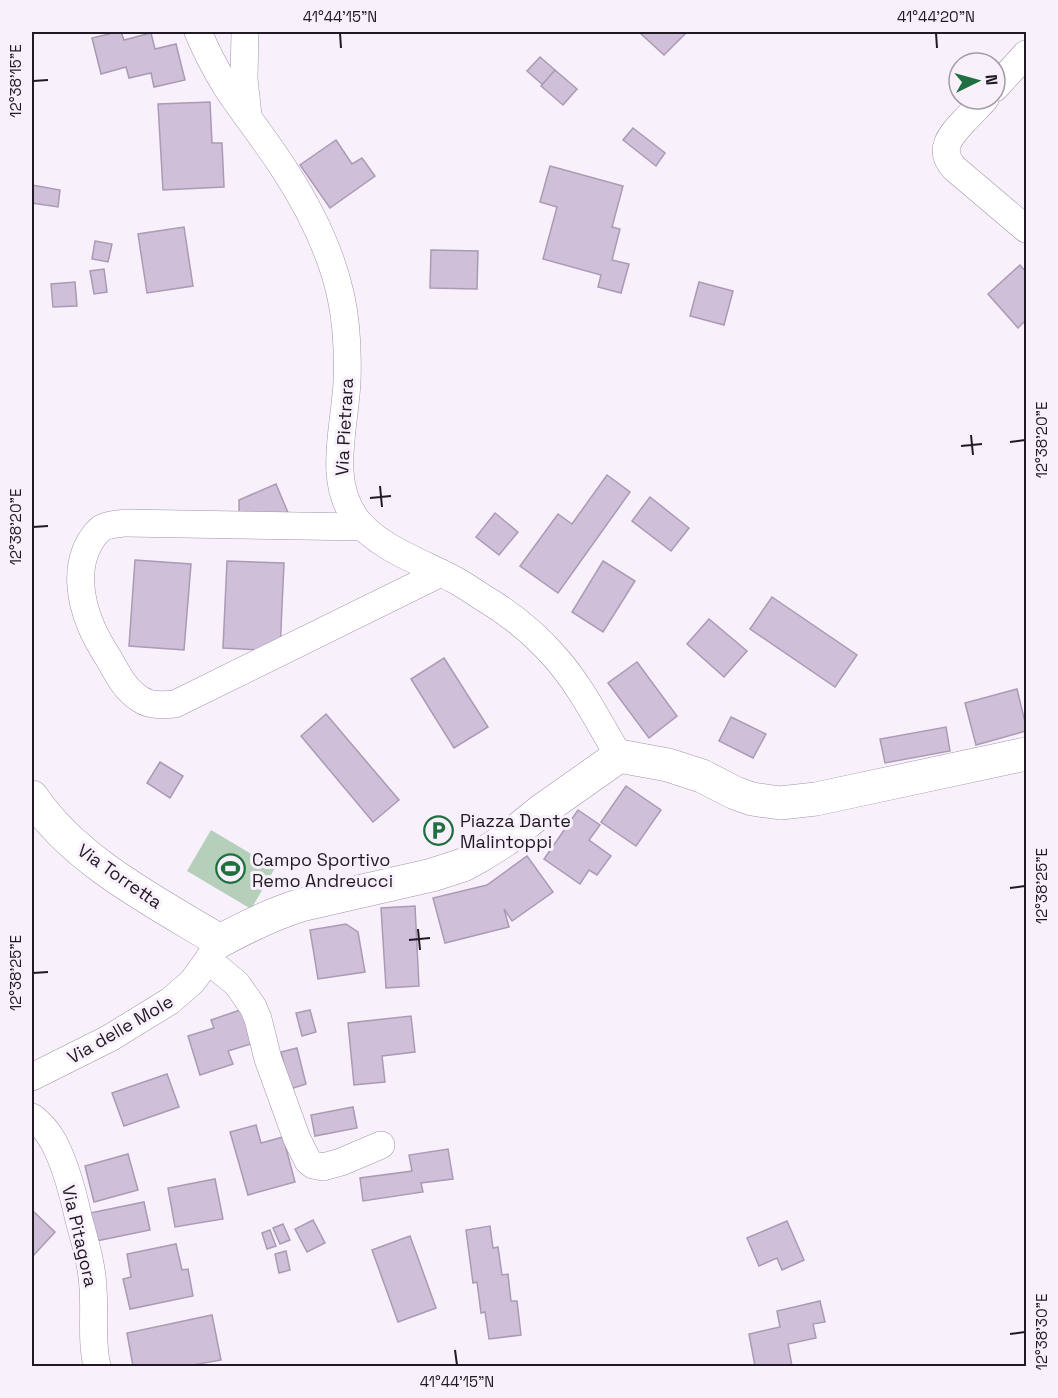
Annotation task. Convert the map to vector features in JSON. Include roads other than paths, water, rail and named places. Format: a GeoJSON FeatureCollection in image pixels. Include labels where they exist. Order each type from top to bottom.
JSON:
{"type":"FeatureCollection","features":[{"type":"Feature","properties":{"kind":"street"},"geometry":{"type":"LineString","coordinates":[[198,32],[220,77],[248,117]]}},
{"type":"Feature","properties":{"kind":"street","name":"Via Pietrara"},"geometry":{"type":"LineString","coordinates":[[245,32],[244,79],[248,117],[312,215],[327,249],[341,298],[347,348],[347,384],[340,476],[347,504],[363,527],[396,550],[456,581],[499,608],[551,652],[573,680],[619,756]]}},
{"type":"Feature","properties":{"kind":"street"},"geometry":{"type":"LineString","coordinates":[[1007,75],[1026,54]]}},
{"type":"Feature","properties":{"kind":"street"},"geometry":{"type":"LineString","coordinates":[[974,111],[950,138],[946,147],[947,158],[954,168],[1026,229]]}},
{"type":"Feature","properties":{"kind":"street"},"geometry":{"type":"LineString","coordinates":[[363,527],[125,523],[103,528],[89,543],[81,566],[81,586],[88,619],[115,670],[133,694],[157,705],[175,704],[441,573]]}},
{"type":"Feature","properties":{"kind":"street"},"geometry":{"type":"LineString","coordinates":[[381,1145],[323,1167],[313,1165],[308,1161],[297,1139],[268,1059],[253,1007],[214,950],[265,918],[301,905],[432,875],[463,865],[505,840],[541,811],[619,756],[686,770],[744,796],[761,801],[780,802],[816,799],[1026,754]]}},
{"type":"Feature","properties":{"kind":"street","name":"Via Torretta"},"geometry":{"type":"LineString","coordinates":[[32,797],[59,831],[87,855],[214,950]]}},
{"type":"Feature","properties":{"kind":"street","name":"Via delle Mole"},"geometry":{"type":"LineString","coordinates":[[32,1077],[93,1048],[162,1007],[192,982],[214,950]]}},
{"type":"Feature","properties":{"kind":"street","name":"Via Pitagora"},"geometry":{"type":"LineString","coordinates":[[32,1117],[52,1140],[74,1198],[93,1285],[93,1344],[97,1366]]}},
{"type":"Feature","properties":{"kind":"place","name":"Piazza Dante Malintoppi"},"geometry":{"type":"Point","coordinates":[439,830]}},
{"type":"Feature","properties":{"kind":"place","name":"Campo Sportivo Remo Andreucci"},"geometry":{"type":"Point","coordinates":[231,869]}}]}
